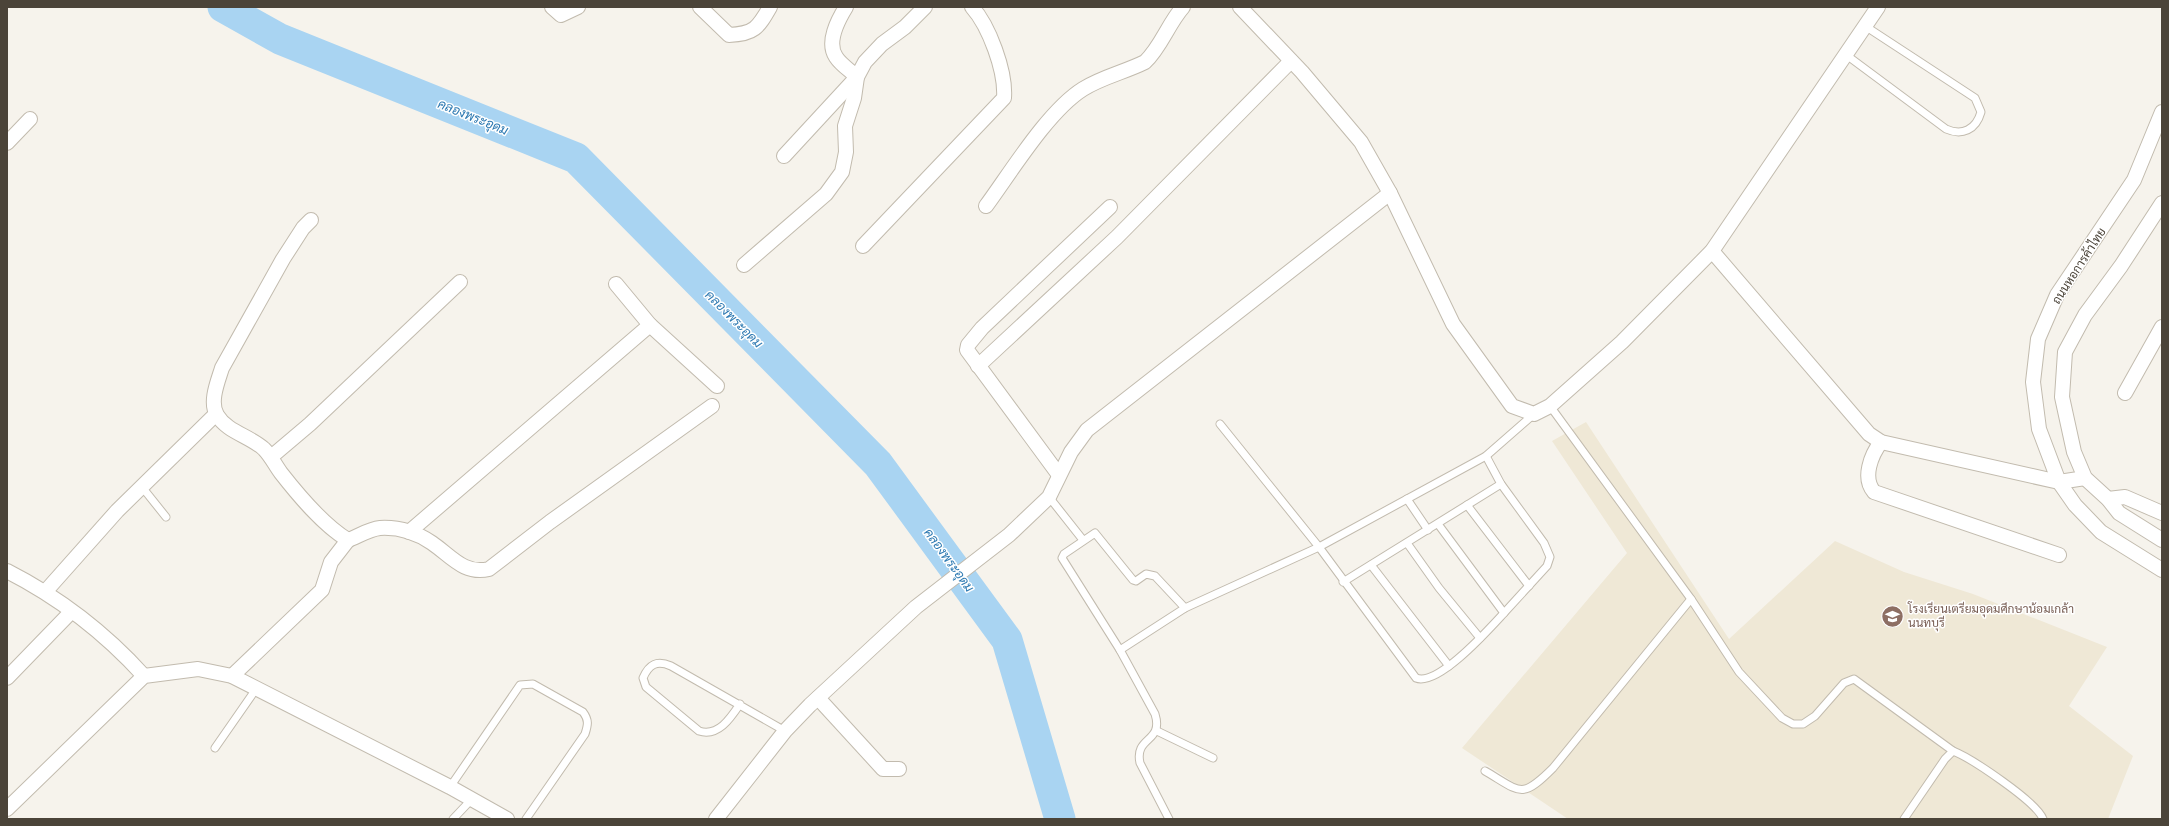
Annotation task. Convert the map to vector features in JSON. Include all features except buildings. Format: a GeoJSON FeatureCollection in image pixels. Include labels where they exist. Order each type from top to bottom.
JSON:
{"type":"FeatureCollection","features":[{"type":"Feature","properties":{"kind":"street"},"geometry":{"type":"LineString","coordinates":[[552,7],[561,14],[578,7]]}},
{"type":"Feature","properties":{"kind":"street"},"geometry":{"type":"LineString","coordinates":[[700,7],[729,36],[742,35],[752,31],[759,26],[770,7]]}},
{"type":"Feature","properties":{"kind":"street"},"geometry":{"type":"LineString","coordinates":[[846,7],[835,25],[833,42],[836,56],[857,77]]}},
{"type":"Feature","properties":{"kind":"street"},"geometry":{"type":"LineString","coordinates":[[784,156],[857,77],[865,62],[882,44],[905,27],[925,7]]}},
{"type":"Feature","properties":{"kind":"street"},"geometry":{"type":"LineString","coordinates":[[863,246],[1004,98],[1002,73],[994,50],[981,17],[972,7]]}},
{"type":"Feature","properties":{"kind":"street"},"geometry":{"type":"LineString","coordinates":[[986,206],[1029,146],[1066,102],[1084,88],[1145,62],[1152,56],[1172,20],[1183,7]]}},
{"type":"Feature","properties":{"kind":"street"},"geometry":{"type":"LineString","coordinates":[[1240,7],[1291,61],[1361,142],[1390,193],[1453,324],[1512,406],[1534,414],[1550,406],[1622,342],[1712,251],[1878,7]]}},
{"type":"Feature","properties":{"kind":"street"},"geometry":{"type":"LineString","coordinates":[[978,366],[1117,237],[1291,61]]}},
{"type":"Feature","properties":{"kind":"street"},"geometry":{"type":"LineString","coordinates":[[744,265],[826,194],[842,172],[846,152],[845,126],[854,98],[857,77]]}},
{"type":"Feature","properties":{"kind":"street","name":"ถนนหอการค้าไทย"},"geometry":{"type":"LineString","coordinates":[[2162,112],[2159,126],[2134,180],[2057,295],[2038,339],[2033,382],[2038,429],[2059,482],[2075,505],[2100,532],[2162,570]]}},
{"type":"Feature","properties":{"kind":"street"},"geometry":{"type":"LineString","coordinates":[[7,143],[30,119]]}},
{"type":"Feature","properties":{"kind":"street"},"geometry":{"type":"LineString","coordinates":[[716,819],[785,731],[818,698],[916,607],[1009,535],[1049,497],[1071,452],[1087,430],[1390,193]]}},
{"type":"Feature","properties":{"kind":"street"},"geometry":{"type":"LineString","coordinates":[[2162,203],[2121,266],[2085,315],[2066,352],[2062,397],[2074,452],[2085,478],[2108,499],[2119,513],[2162,540]]}},
{"type":"Feature","properties":{"kind":"street"},"geometry":{"type":"LineString","coordinates":[[1059,475],[967,350],[968,345],[982,328],[1110,207]]}},
{"type":"Feature","properties":{"kind":"street"},"geometry":{"type":"LineString","coordinates":[[311,220],[303,228],[283,259],[222,368],[217,383],[214,400],[216,414],[223,423],[263,448],[271,457],[281,473],[334,532],[348,540]]}},
{"type":"Feature","properties":{"kind":"street"},"geometry":{"type":"LineString","coordinates":[[1712,251],[1869,434],[1881,442],[2059,482],[2085,478]]}},
{"type":"Feature","properties":{"kind":"street"},"geometry":{"type":"LineString","coordinates":[[271,457],[310,424],[460,282]]}},
{"type":"Feature","properties":{"kind":"street"},"geometry":{"type":"LineString","coordinates":[[616,284],[650,325],[717,386]]}},
{"type":"Feature","properties":{"kind":"street"},"geometry":{"type":"LineString","coordinates":[[409,532],[650,325]]}},
{"type":"Feature","properties":{"kind":"street"},"geometry":{"type":"LineString","coordinates":[[2125,393],[2162,327]]}},
{"type":"Feature","properties":{"kind":"street"},"geometry":{"type":"LineString","coordinates":[[232,676],[322,590],[331,562],[348,540],[378,528],[401,529],[432,543],[458,564],[470,570],[481,571],[489,569],[550,522],[712,406]]}},
{"type":"Feature","properties":{"kind":"street"},"geometry":{"type":"LineString","coordinates":[[45,592],[117,511],[216,414]]}},
{"type":"Feature","properties":{"kind":"street"},"geometry":{"type":"LineString","coordinates":[[1881,442],[1873,452],[1868,480],[1869,486],[1874,492],[2059,555]]}},
{"type":"Feature","properties":{"kind":"street"},"geometry":{"type":"LineString","coordinates":[[2108,499],[2125,496],[2162,513]]}},
{"type":"Feature","properties":{"kind":"street"},"geometry":{"type":"LineString","coordinates":[[7,571],[45,592],[123,653],[144,676]]}},
{"type":"Feature","properties":{"kind":"street"},"geometry":{"type":"LineString","coordinates":[[7,678],[71,612]]}},
{"type":"Feature","properties":{"kind":"street"},"geometry":{"type":"LineString","coordinates":[[7,809],[144,676],[198,669],[232,676],[450,787],[470,800],[507,819]]}},
{"type":"Feature","properties":{"kind":"street"},"geometry":{"type":"LineString","coordinates":[[818,698],[883,769],[899,769]]}},
{"type":"Feature","properties":{"kind":"lane"},"geometry":{"type":"LineString","coordinates":[[1845,54],[1946,129],[1955,133],[1963,132],[1971,128],[1977,122],[1981,112],[1975,98],[1865,26]]}},
{"type":"Feature","properties":{"kind":"lane"},"geometry":{"type":"LineString","coordinates":[[1550,406],[1691,600],[1739,672],[1782,718],[1793,724],[1803,724],[1815,716],[1844,683],[1854,679],[1953,750],[2024,797],[2036,808],[2043,819]]}},
{"type":"Feature","properties":{"kind":"lane"},"geometry":{"type":"LineString","coordinates":[[1120,650],[1185,608],[1319,547],[1486,456],[1534,414]]}},
{"type":"Feature","properties":{"kind":"lane"},"geometry":{"type":"LineString","coordinates":[[1220,424],[1319,547],[1343,582],[1416,678],[1421,680],[1429,678],[1449,666],[1480,638],[1548,566],[1550,557],[1544,543],[1501,484],[1486,456]]}},
{"type":"Feature","properties":{"kind":"lane"},"geometry":{"type":"LineString","coordinates":[[1343,582],[1501,484]]}},
{"type":"Feature","properties":{"kind":"lane"},"geometry":{"type":"LineString","coordinates":[[142,487],[166,516]]}},
{"type":"Feature","properties":{"kind":"lane"},"geometry":{"type":"LineString","coordinates":[[1049,497],[1083,540]]}},
{"type":"Feature","properties":{"kind":"lane"},"geometry":{"type":"LineString","coordinates":[[1407,499],[1428,530]]}},
{"type":"Feature","properties":{"kind":"lane"},"geometry":{"type":"LineString","coordinates":[[1467,505],[1529,586]]}},
{"type":"Feature","properties":{"kind":"lane"},"geometry":{"type":"LineString","coordinates":[[1438,524],[1504,612]]}},
{"type":"Feature","properties":{"kind":"lane"},"geometry":{"type":"LineString","coordinates":[[1169,819],[1140,763],[1138,755],[1140,748],[1157,731],[1158,723],[1155,714],[1120,650],[1062,561],[1064,554],[1095,533],[1133,580],[1136,580],[1146,574],[1155,576],[1185,608]]}},
{"type":"Feature","properties":{"kind":"lane"},"geometry":{"type":"LineString","coordinates":[[1407,543],[1439,588],[1480,638]]}},
{"type":"Feature","properties":{"kind":"lane"},"geometry":{"type":"LineString","coordinates":[[1371,565],[1449,666]]}},
{"type":"Feature","properties":{"kind":"lane"},"geometry":{"type":"LineString","coordinates":[[1485,771],[1518,791],[1528,790],[1537,784],[1553,768],[1691,600]]}},
{"type":"Feature","properties":{"kind":"lane"},"geometry":{"type":"LineString","coordinates":[[740,704],[733,716],[718,730],[707,734],[699,731],[646,687],[643,678],[647,669],[656,662],[662,662],[740,704],[785,731]]}},
{"type":"Feature","properties":{"kind":"lane"},"geometry":{"type":"LineString","coordinates":[[450,787],[520,685],[533,684],[583,712],[587,717],[588,724],[585,734],[526,819]]}},
{"type":"Feature","properties":{"kind":"lane"},"geometry":{"type":"LineString","coordinates":[[215,748],[256,689]]}},
{"type":"Feature","properties":{"kind":"lane"},"geometry":{"type":"LineString","coordinates":[[1157,731],[1213,758]]}},
{"type":"Feature","properties":{"kind":"lane"},"geometry":{"type":"LineString","coordinates":[[1904,819],[1945,759],[1953,750]]}},
{"type":"Feature","properties":{"kind":"lane"},"geometry":{"type":"LineString","coordinates":[[453,819],[470,800]]}},
{"type":"Feature","properties":{"kind":"shaded area","name":"โรงเรียนเตรียมอุดมศึกษาน้อมเกล้า นนทบุรี"},"geometry":{"type":"Polygon","coordinates":[[[1586,422],[1729,639],[1835,541],[1904,572],[1973,594],[2107,647],[2069,706],[2133,756],[2108,819],[1568,819],[1462,748],[1627,553],[1552,441],[1586,422]]]}},
{"type":"Feature","properties":{"kind":"waterway","name":"คลองพระอุดม"},"geometry":{"type":"LineString","coordinates":[[223,7],[280,39],[576,158],[878,464],[1007,640],[1060,819]]}},
{"type":"Feature","properties":{"kind":"place","name":"โรงเรียนเตรียมอุดมศึกษาน้อมเกล้า นนทบุรี"},"geometry":{"type":"Point","coordinates":[1892,616]}}]}
